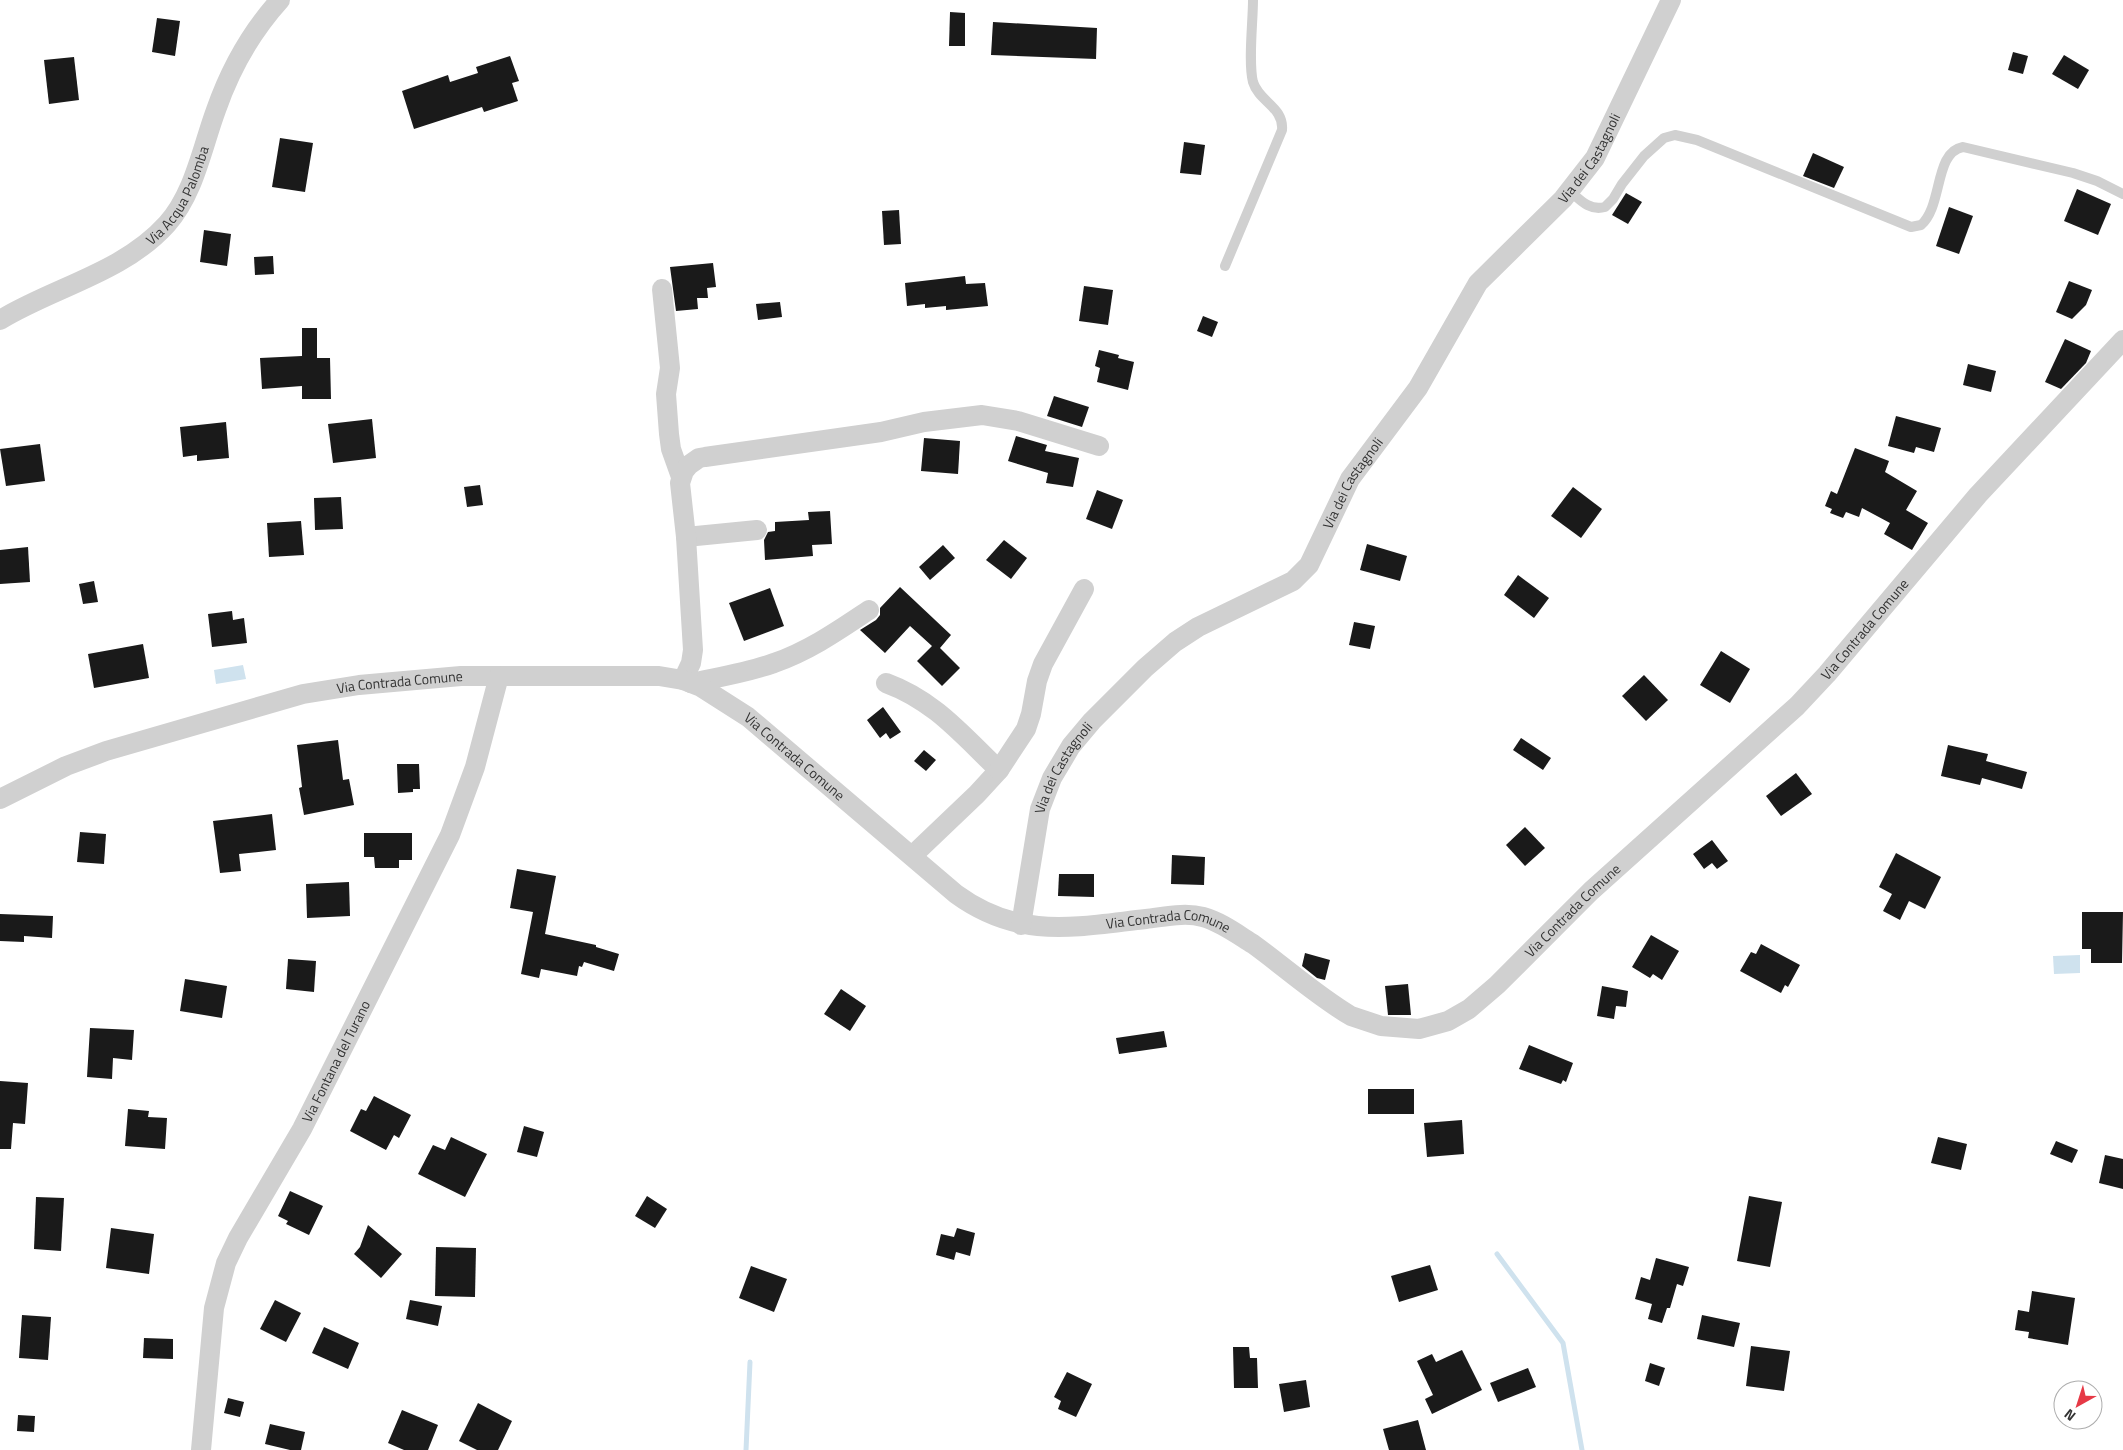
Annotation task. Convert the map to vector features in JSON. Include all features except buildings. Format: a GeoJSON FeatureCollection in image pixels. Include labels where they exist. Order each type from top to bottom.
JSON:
{"type":"FeatureCollection","features":[{"type":"Feature","properties":{"kind":"street","name":"Via Acqua Palomba"},"geometry":{"type":"LineString","coordinates":[[0,320],[42,297],[113,265],[146,243],[166,225],[178,209],[189,186],[229,77],[249,41],[280,0]]}},
{"type":"Feature","properties":{"kind":"street","name":"Via dei Castagnoli"},"geometry":{"type":"LineString","coordinates":[[1022,924],[1040,809],[1052,778],[1070,746],[1086,727],[1145,668],[1175,642],[1204,624],[1288,584],[1304,570],[1316,552],[1350,479],[1422,383],[1478,283],[1570,191],[1588,168],[1600,148],[1672,0]]}},
{"type":"Feature","properties":{"kind":"street"},"geometry":{"type":"LineString","coordinates":[[662,289],[670,363],[666,394],[668,424],[671,449],[681,478],[680,489],[686,537],[693,650],[687,682],[742,673],[780,661],[814,645],[870,610]]}},
{"type":"Feature","properties":{"kind":"street","name":"Via Contrada Comune"},"geometry":{"type":"LineString","coordinates":[[0,799],[60,768],[94,755],[292,696],[379,683],[444,677],[642,675],[687,682],[716,695],[754,722],[966,901],[1000,918],[1022,924],[1066,927],[1176,916],[1201,916],[1217,922],[1245,939],[1337,1008],[1359,1020],[1389,1028],[1414,1029],[1433,1026],[1456,1017],[1490,992],[1584,897],[1805,698],[1978,495],[2123,340]]}},
{"type":"Feature","properties":{"kind":"street"},"geometry":{"type":"LineString","coordinates":[[681,478],[689,465],[700,458],[880,432],[931,421],[982,415],[1018,421],[1099,446]]}},
{"type":"Feature","properties":{"kind":"street"},"geometry":{"type":"LineString","coordinates":[[686,537],[757,530]]}},
{"type":"Feature","properties":{"kind":"street"},"geometry":{"type":"LineString","coordinates":[[912,856],[977,794],[999,770],[1026,729],[1043,664],[1084,588]]}},
{"type":"Feature","properties":{"kind":"street","name":"Via Fontana del Turano"},"geometry":{"type":"LineString","coordinates":[[201,1450],[214,1308],[226,1263],[238,1238],[282,1167],[306,1123],[450,835],[475,767],[499,676]]}},
{"type":"Feature","properties":{"kind":"street"},"geometry":{"type":"LineString","coordinates":[[886,683],[905,690],[928,704],[999,770]]}},
{"type":"Feature","properties":{"kind":"lane"},"geometry":{"type":"LineString","coordinates":[[1225,266],[1282,130],[1282,119],[1279,113],[1260,94],[1254,82],[1252,70],[1253,0]]}},
{"type":"Feature","properties":{"kind":"lane"},"geometry":{"type":"LineString","coordinates":[[1570,191],[1589,206],[1605,207],[1651,149],[1664,138],[1675,134],[1697,140],[1911,227],[1921,225],[1926,221],[1934,204],[1946,161],[1953,151],[1963,147],[2073,173],[2098,181],[2123,194]]}},
{"type":"Feature","properties":{"kind":"water"},"geometry":{"type":"Polygon","coordinates":[[[243,665],[246,679],[216,684],[214,670],[243,665]]]}},
{"type":"Feature","properties":{"kind":"water"},"geometry":{"type":"Polygon","coordinates":[[[2080,955],[2080,973],[2054,974],[2053,956],[2080,955]]]}},
{"type":"Feature","properties":{"kind":"waterway"},"geometry":{"type":"LineString","coordinates":[[1497,1254],[1563,1343],[1582,1450]]}},
{"type":"Feature","properties":{"kind":"waterway"},"geometry":{"type":"LineString","coordinates":[[746,1450],[750,1362]]}}]}
